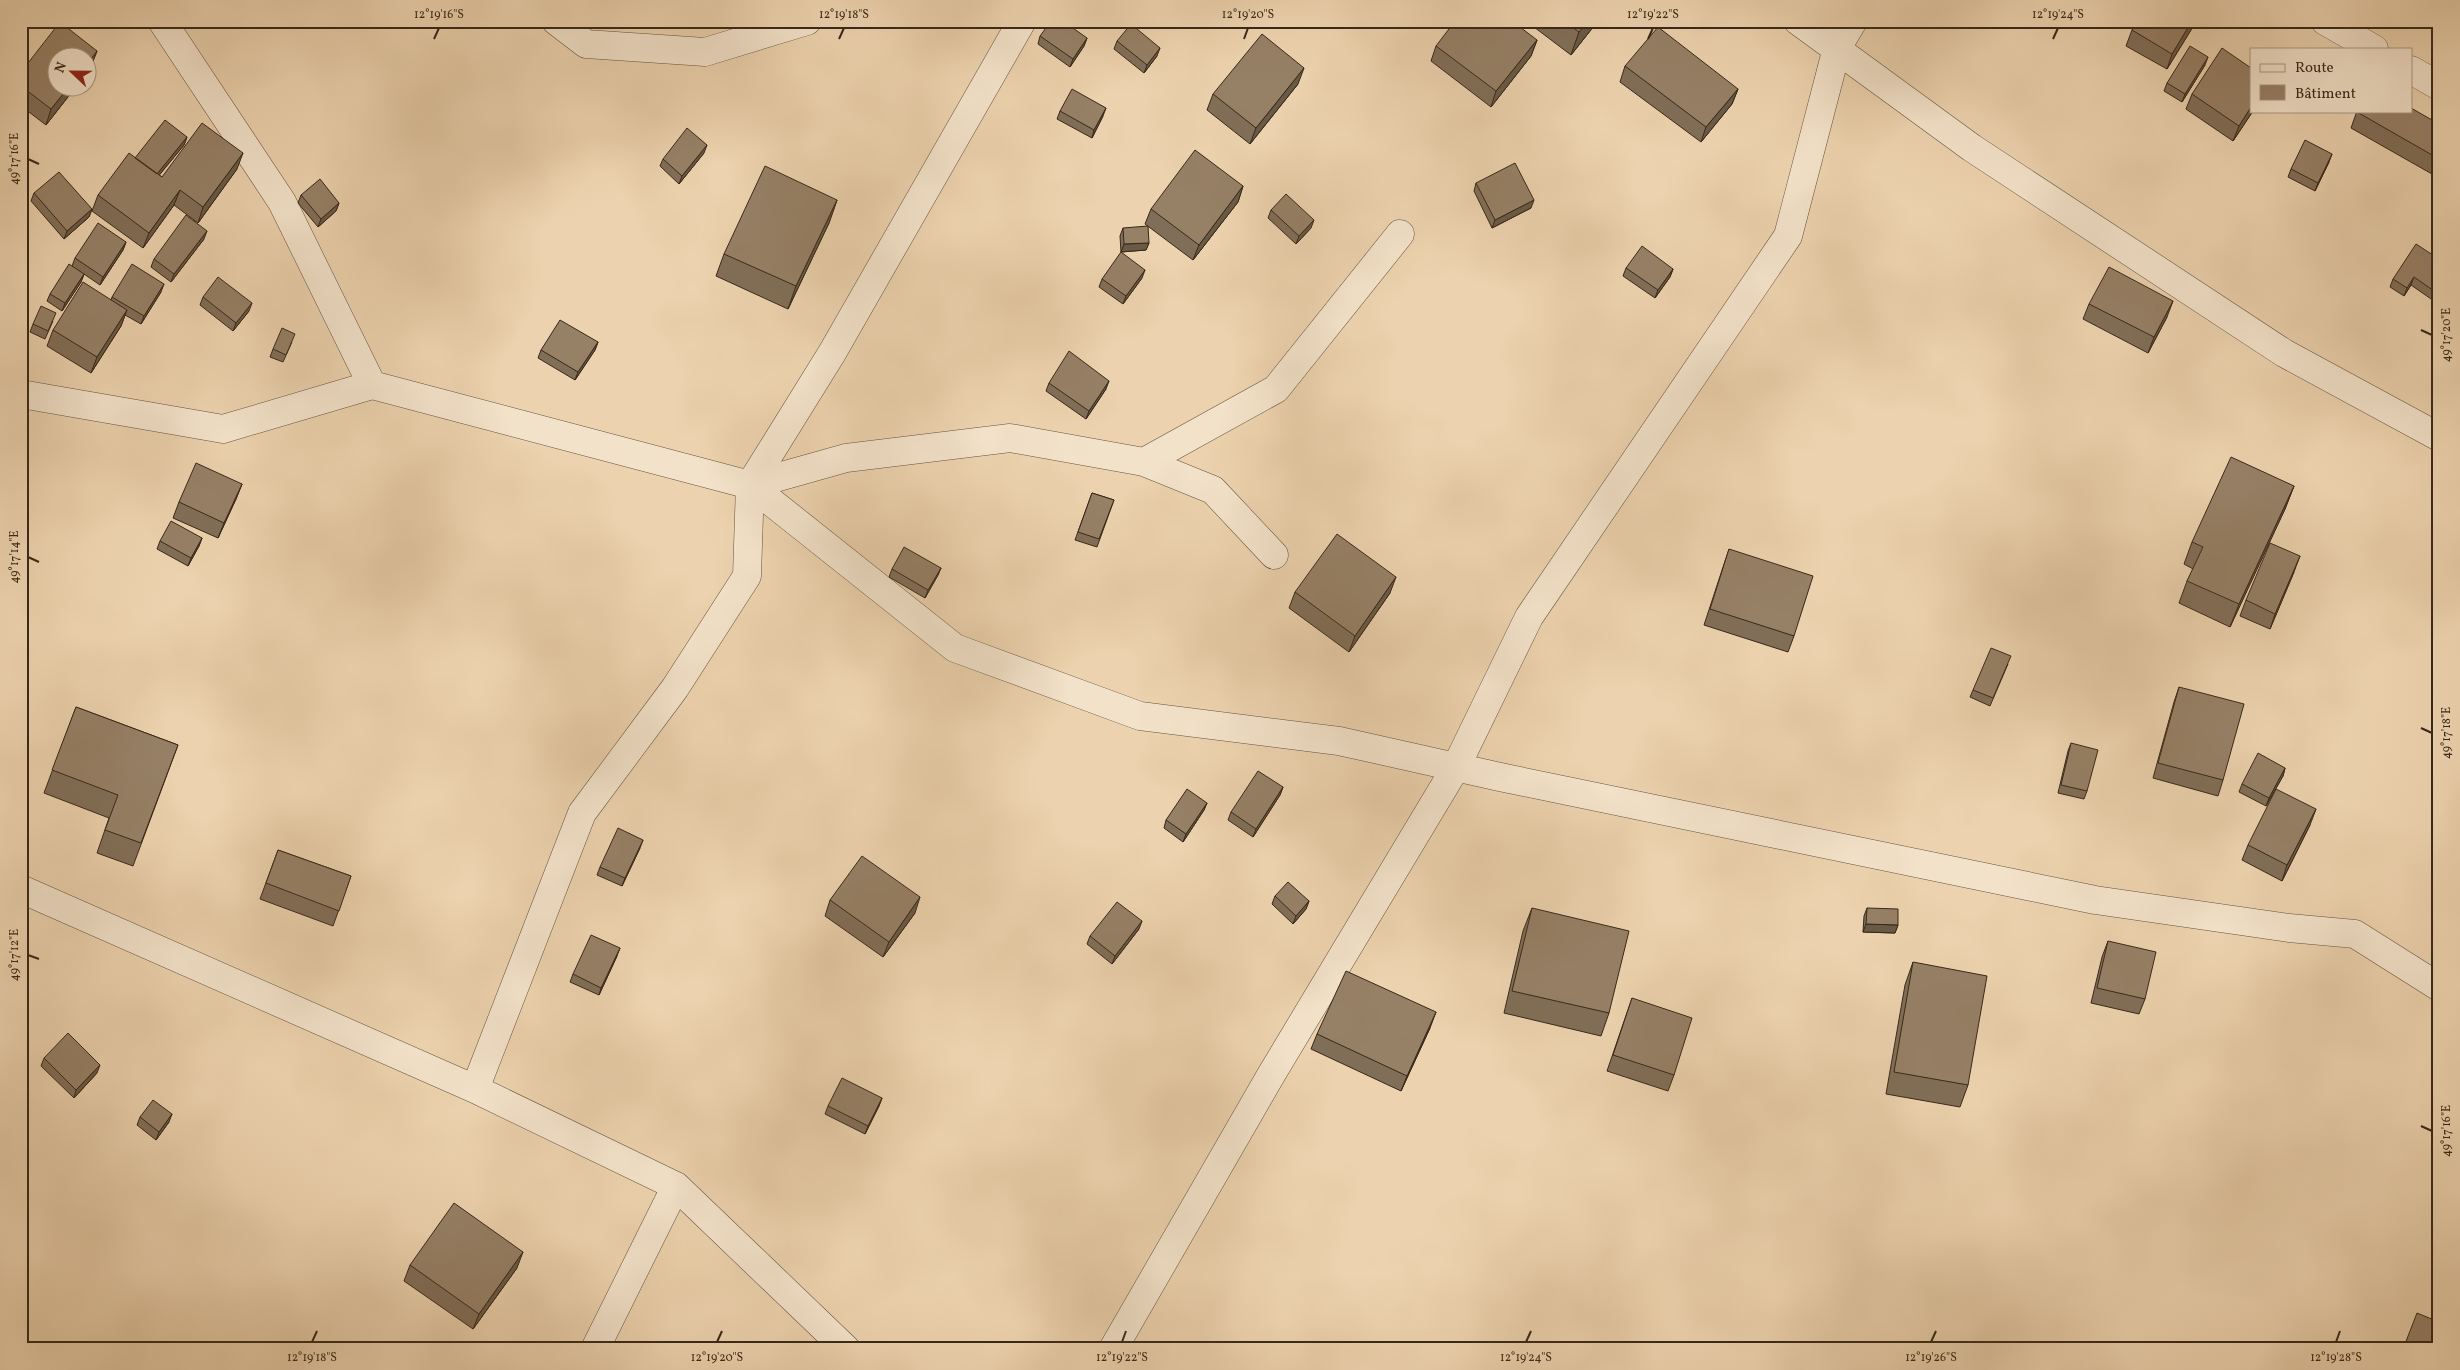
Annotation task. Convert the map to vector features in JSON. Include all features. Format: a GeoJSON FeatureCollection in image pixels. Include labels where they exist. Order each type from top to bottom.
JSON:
{"type":"FeatureCollection","features":[{"type":"Feature","properties":{"kind":"street"},"geometry":{"type":"LineString","coordinates":[[162,21],[282,202],[372,385]]}},
{"type":"Feature","properties":{"kind":"street"},"geometry":{"type":"LineString","coordinates":[[556,21],[586,44],[705,52],[807,21]]}},
{"type":"Feature","properties":{"kind":"street"},"geometry":{"type":"LineString","coordinates":[[475,1089],[582,813],[675,688],[747,576],[750,485],[832,353],[1022,21]]}},
{"type":"Feature","properties":{"kind":"street"},"geometry":{"type":"LineString","coordinates":[[1798,21],[1972,148],[2284,353],[2439,437]]}},
{"type":"Feature","properties":{"kind":"street"},"geometry":{"type":"LineString","coordinates":[[1114,1349],[1271,1075],[1456,767],[1529,617],[1788,236],[1837,48],[1853,21]]}},
{"type":"Feature","properties":{"kind":"street"},"geometry":{"type":"LineString","coordinates":[[2325,21],[2372,48]]}},
{"type":"Feature","properties":{"kind":"street"},"geometry":{"type":"LineString","coordinates":[[2412,71],[2439,86]]}},
{"type":"Feature","properties":{"kind":"street"},"geometry":{"type":"LineString","coordinates":[[1144,462],[1276,389],[1400,234]]}},
{"type":"Feature","properties":{"kind":"street"},"geometry":{"type":"LineString","coordinates":[[21,394],[224,429],[372,385],[750,485],[955,648],[1140,716],[1339,741],[2095,900],[2289,928],[2355,934],[2439,988]]}},
{"type":"Feature","properties":{"kind":"street"},"geometry":{"type":"LineString","coordinates":[[750,485],[846,458],[1010,438],[1144,462],[1213,490],[1274,555]]}},
{"type":"Feature","properties":{"kind":"street"},"geometry":{"type":"LineString","coordinates":[[21,889],[475,1089],[676,1186],[846,1349]]}},
{"type":"Feature","properties":{"kind":"street"},"geometry":{"type":"LineString","coordinates":[[595,1349],[676,1186]]}},
{"type":"Feature","properties":{"kind":"building"},"geometry":{"type":"Polygon","coordinates":[[[1051,21],[1063,21],[1087,38],[1073,59],[1040,36],[1051,21]]]}},
{"type":"Feature","properties":{"kind":"building"},"geometry":{"type":"Polygon","coordinates":[[[1455,21],[1512,21],[1537,40],[1496,91],[1436,46],[1455,21]]]}},
{"type":"Feature","properties":{"kind":"building"},"geometry":{"type":"Polygon","coordinates":[[[1564,21],[1588,21],[1579,32],[1564,21]]]}},
{"type":"Feature","properties":{"kind":"building"},"geometry":{"type":"Polygon","coordinates":[[[2137,21],[2192,21],[2172,54],[2132,30],[2137,21]]]}},
{"type":"Feature","properties":{"kind":"building"},"geometry":{"type":"Polygon","coordinates":[[[60,22],[93,48],[48,48],[48,98],[60,98],[51,109],[21,86],[21,72],[60,22]]]}},
{"type":"Feature","properties":{"kind":"building"},"geometry":{"type":"Polygon","coordinates":[[[1131,24],[1160,48],[1147,65],[1117,41],[1131,24]]]}},
{"type":"Feature","properties":{"kind":"building"},"geometry":{"type":"Polygon","coordinates":[[[1658,27],[1738,89],[1706,127],[1625,66],[1658,27]]]}},
{"type":"Feature","properties":{"kind":"building"},"geometry":{"type":"Polygon","coordinates":[[[1262,34],[1304,68],[1256,128],[1213,94],[1262,34]]]}},
{"type":"Feature","properties":{"kind":"building"},"geometry":{"type":"Polygon","coordinates":[[[2190,46],[2208,57],[2185,94],[2167,83],[2190,46]]]}},
{"type":"Feature","properties":{"kind":"building"},"geometry":{"type":"Polygon","coordinates":[[[2222,48],[2250,67],[2250,109],[2239,126],[2192,94],[2222,48]]]}},
{"type":"Feature","properties":{"kind":"building"},"geometry":{"type":"Polygon","coordinates":[[[1072,89],[1106,108],[1094,130],[1060,111],[1072,89]]]}},
{"type":"Feature","properties":{"kind":"building"},"geometry":{"type":"Polygon","coordinates":[[[2412,109],[2439,124],[2439,159],[2357,112],[2412,112],[2412,109]]]}},
{"type":"Feature","properties":{"kind":"building"},"geometry":{"type":"Polygon","coordinates":[[[165,120],[187,137],[157,174],[135,158],[165,120]]]}},
{"type":"Feature","properties":{"kind":"building"},"geometry":{"type":"Polygon","coordinates":[[[202,123],[243,153],[203,207],[180,190],[149,233],[98,195],[129,153],[162,177],[202,123]]]}},
{"type":"Feature","properties":{"kind":"building"},"geometry":{"type":"Polygon","coordinates":[[[687,128],[707,145],[682,176],[663,159],[687,128]]]}},
{"type":"Feature","properties":{"kind":"building"},"geometry":{"type":"Polygon","coordinates":[[[2305,140],[2332,154],[2318,183],[2291,169],[2305,140]]]}},
{"type":"Feature","properties":{"kind":"building"},"geometry":{"type":"Polygon","coordinates":[[[1195,150],[1243,186],[1199,245],[1151,209],[1195,150]]]}},
{"type":"Feature","properties":{"kind":"building"},"geometry":{"type":"Polygon","coordinates":[[[1515,163],[1534,200],[1495,220],[1476,183],[1515,163]]]}},
{"type":"Feature","properties":{"kind":"building"},"geometry":{"type":"Polygon","coordinates":[[[765,166],[837,200],[796,286],[724,254],[765,166]]]}},
{"type":"Feature","properties":{"kind":"building"},"geometry":{"type":"Polygon","coordinates":[[[59,172],[92,209],[67,231],[34,193],[59,172]]]}},
{"type":"Feature","properties":{"kind":"building"},"geometry":{"type":"Polygon","coordinates":[[[320,179],[339,203],[321,219],[301,195],[320,179]]]}},
{"type":"Feature","properties":{"kind":"building"},"geometry":{"type":"Polygon","coordinates":[[[1286,194],[1314,220],[1299,236],[1271,210],[1286,194]]]}},
{"type":"Feature","properties":{"kind":"building"},"geometry":{"type":"Polygon","coordinates":[[[186,215],[207,231],[174,274],[154,259],[186,215]]]}},
{"type":"Feature","properties":{"kind":"building"},"geometry":{"type":"Polygon","coordinates":[[[98,223],[126,242],[103,277],[75,258],[98,223]]]}},
{"type":"Feature","properties":{"kind":"building"},"geometry":{"type":"Polygon","coordinates":[[[1148,226],[1149,243],[1124,244],[1123,228],[1148,226]]]}},
{"type":"Feature","properties":{"kind":"building"},"geometry":{"type":"Polygon","coordinates":[[[2416,244],[2439,259],[2439,290],[2437,293],[2414,277],[2407,288],[2393,279],[2416,244]]]}},
{"type":"Feature","properties":{"kind":"building"},"geometry":{"type":"Polygon","coordinates":[[[1642,246],[1673,269],[1658,290],[1626,268],[1642,246]]]}},
{"type":"Feature","properties":{"kind":"building"},"geometry":{"type":"Polygon","coordinates":[[[1121,252],[1145,270],[1126,296],[1102,279],[1121,252]]]}},
{"type":"Feature","properties":{"kind":"building"},"geometry":{"type":"Polygon","coordinates":[[[69,264],[84,274],[65,303],[50,294],[69,264]]]}},
{"type":"Feature","properties":{"kind":"building"},"geometry":{"type":"Polygon","coordinates":[[[132,264],[164,284],[144,316],[112,297],[132,264]]]}},
{"type":"Feature","properties":{"kind":"building"},"geometry":{"type":"Polygon","coordinates":[[[2109,267],[2173,301],[2154,337],[2089,304],[2109,267]]]}},
{"type":"Feature","properties":{"kind":"building"},"geometry":{"type":"Polygon","coordinates":[[[218,277],[252,303],[236,323],[203,297],[218,277]]]}},
{"type":"Feature","properties":{"kind":"building"},"geometry":{"type":"Polygon","coordinates":[[[83,282],[127,310],[97,357],[53,330],[83,282]]]}},
{"type":"Feature","properties":{"kind":"building"},"geometry":{"type":"Polygon","coordinates":[[[41,306],[56,313],[48,331],[33,324],[41,306]]]}},
{"type":"Feature","properties":{"kind":"building"},"geometry":{"type":"Polygon","coordinates":[[[560,320],[598,342],[578,372],[541,350],[560,320]]]}},
{"type":"Feature","properties":{"kind":"building"},"geometry":{"type":"Polygon","coordinates":[[[282,328],[295,334],[286,355],[273,349],[282,328]]]}},
{"type":"Feature","properties":{"kind":"building"},"geometry":{"type":"Polygon","coordinates":[[[1069,351],[1109,381],[1089,411],[1049,383],[1069,351]]]}},
{"type":"Feature","properties":{"kind":"building"},"geometry":{"type":"Polygon","coordinates":[[[2231,457],[2294,486],[2239,604],[2187,581],[2203,547],[2192,542],[2231,457]]]}},
{"type":"Feature","properties":{"kind":"building"},"geometry":{"type":"Polygon","coordinates":[[[196,463],[242,484],[224,523],[179,502],[196,463]]]}},
{"type":"Feature","properties":{"kind":"building"},"geometry":{"type":"Polygon","coordinates":[[[1092,493],[1114,500],[1099,539],[1078,532],[1092,493]]]}},
{"type":"Feature","properties":{"kind":"building"},"geometry":{"type":"Polygon","coordinates":[[[171,521],[202,538],[191,558],[160,541],[171,521]]]}},
{"type":"Feature","properties":{"kind":"building"},"geometry":{"type":"Polygon","coordinates":[[[1337,534],[1396,577],[1355,636],[1295,592],[1337,534]]]}},
{"type":"Feature","properties":{"kind":"building"},"geometry":{"type":"Polygon","coordinates":[[[2270,543],[2300,556],[2275,614],[2246,600],[2270,543]]]}},
{"type":"Feature","properties":{"kind":"building"},"geometry":{"type":"Polygon","coordinates":[[[904,547],[941,568],[928,590],[892,569],[904,547]]]}},
{"type":"Feature","properties":{"kind":"building"},"geometry":{"type":"Polygon","coordinates":[[[1729,549],[1813,576],[1794,636],[1710,609],[1729,549]]]}},
{"type":"Feature","properties":{"kind":"building"},"geometry":{"type":"Polygon","coordinates":[[[1991,648],[2011,656],[1993,698],[1973,690],[1991,648]]]}},
{"type":"Feature","properties":{"kind":"building"},"geometry":{"type":"Polygon","coordinates":[[[2179,687],[2244,704],[2223,780],[2158,763],[2179,687]]]}},
{"type":"Feature","properties":{"kind":"building"},"geometry":{"type":"Polygon","coordinates":[[[76,707],[178,745],[141,843],[105,830],[118,795],[52,770],[76,707]]]}},
{"type":"Feature","properties":{"kind":"building"},"geometry":{"type":"Polygon","coordinates":[[[2071,743],[2098,750],[2087,791],[2061,785],[2071,743]]]}},
{"type":"Feature","properties":{"kind":"building"},"geometry":{"type":"Polygon","coordinates":[[[2258,753],[2285,768],[2269,798],[2242,784],[2258,753]]]}},
{"type":"Feature","properties":{"kind":"building"},"geometry":{"type":"Polygon","coordinates":[[[1258,771],[1283,787],[1256,829],[1231,812],[1258,771]]]}},
{"type":"Feature","properties":{"kind":"building"},"geometry":{"type":"Polygon","coordinates":[[[1187,789],[1207,803],[1186,834],[1166,820],[1187,789]]]}},
{"type":"Feature","properties":{"kind":"building"},"geometry":{"type":"Polygon","coordinates":[[[2276,789],[2316,809],[2287,865],[2248,845],[2276,789]]]}},
{"type":"Feature","properties":{"kind":"building"},"geometry":{"type":"Polygon","coordinates":[[[618,828],[643,840],[625,878],[600,867],[618,828]]]}},
{"type":"Feature","properties":{"kind":"building"},"geometry":{"type":"Polygon","coordinates":[[[278,850],[351,876],[339,911],[266,883],[278,850]]]}},
{"type":"Feature","properties":{"kind":"building"},"geometry":{"type":"Polygon","coordinates":[[[862,856],[920,897],[889,942],[830,900],[862,856]]]}},
{"type":"Feature","properties":{"kind":"building"},"geometry":{"type":"Polygon","coordinates":[[[1288,882],[1309,901],[1296,916],[1275,896],[1288,882]]]}},
{"type":"Feature","properties":{"kind":"building"},"geometry":{"type":"Polygon","coordinates":[[[1117,902],[1142,921],[1115,956],[1090,936],[1117,902]]]}},
{"type":"Feature","properties":{"kind":"building"},"geometry":{"type":"Polygon","coordinates":[[[1532,908],[1629,931],[1609,1013],[1512,991],[1532,908]]]}},
{"type":"Feature","properties":{"kind":"building"},"geometry":{"type":"Polygon","coordinates":[[[1867,908],[1898,909],[1898,925],[1866,924],[1867,908]]]}},
{"type":"Feature","properties":{"kind":"building"},"geometry":{"type":"Polygon","coordinates":[[[591,935],[620,948],[601,988],[573,974],[591,935]]]}},
{"type":"Feature","properties":{"kind":"building"},"geometry":{"type":"Polygon","coordinates":[[[2108,941],[2156,952],[2145,999],[2097,988],[2108,941]]]}},
{"type":"Feature","properties":{"kind":"building"},"geometry":{"type":"Polygon","coordinates":[[[1913,962],[1987,976],[1968,1085],[1894,1072],[1913,962]]]}},
{"type":"Feature","properties":{"kind":"building"},"geometry":{"type":"Polygon","coordinates":[[[1346,971],[1436,1012],[1407,1076],[1317,1034],[1346,971]]]}},
{"type":"Feature","properties":{"kind":"building"},"geometry":{"type":"Polygon","coordinates":[[[1632,998],[1692,1018],[1674,1075],[1613,1055],[1632,998]]]}},
{"type":"Feature","properties":{"kind":"building"},"geometry":{"type":"Polygon","coordinates":[[[68,1033],[100,1065],[76,1090],[44,1058],[68,1033]]]}},
{"type":"Feature","properties":{"kind":"building"},"geometry":{"type":"Polygon","coordinates":[[[842,1078],[882,1098],[868,1126],[828,1106],[842,1078]]]}},
{"type":"Feature","properties":{"kind":"building"},"geometry":{"type":"Polygon","coordinates":[[[153,1100],[172,1114],[159,1132],[140,1117],[153,1100]]]}},
{"type":"Feature","properties":{"kind":"building"},"geometry":{"type":"Polygon","coordinates":[[[454,1203],[523,1252],[479,1314],[410,1265],[454,1203]]]}},
{"type":"Feature","properties":{"kind":"building"},"geometry":{"type":"Polygon","coordinates":[[[2417,1313],[2439,1322],[2439,1349],[2403,1349],[2417,1313]]]}}]}
